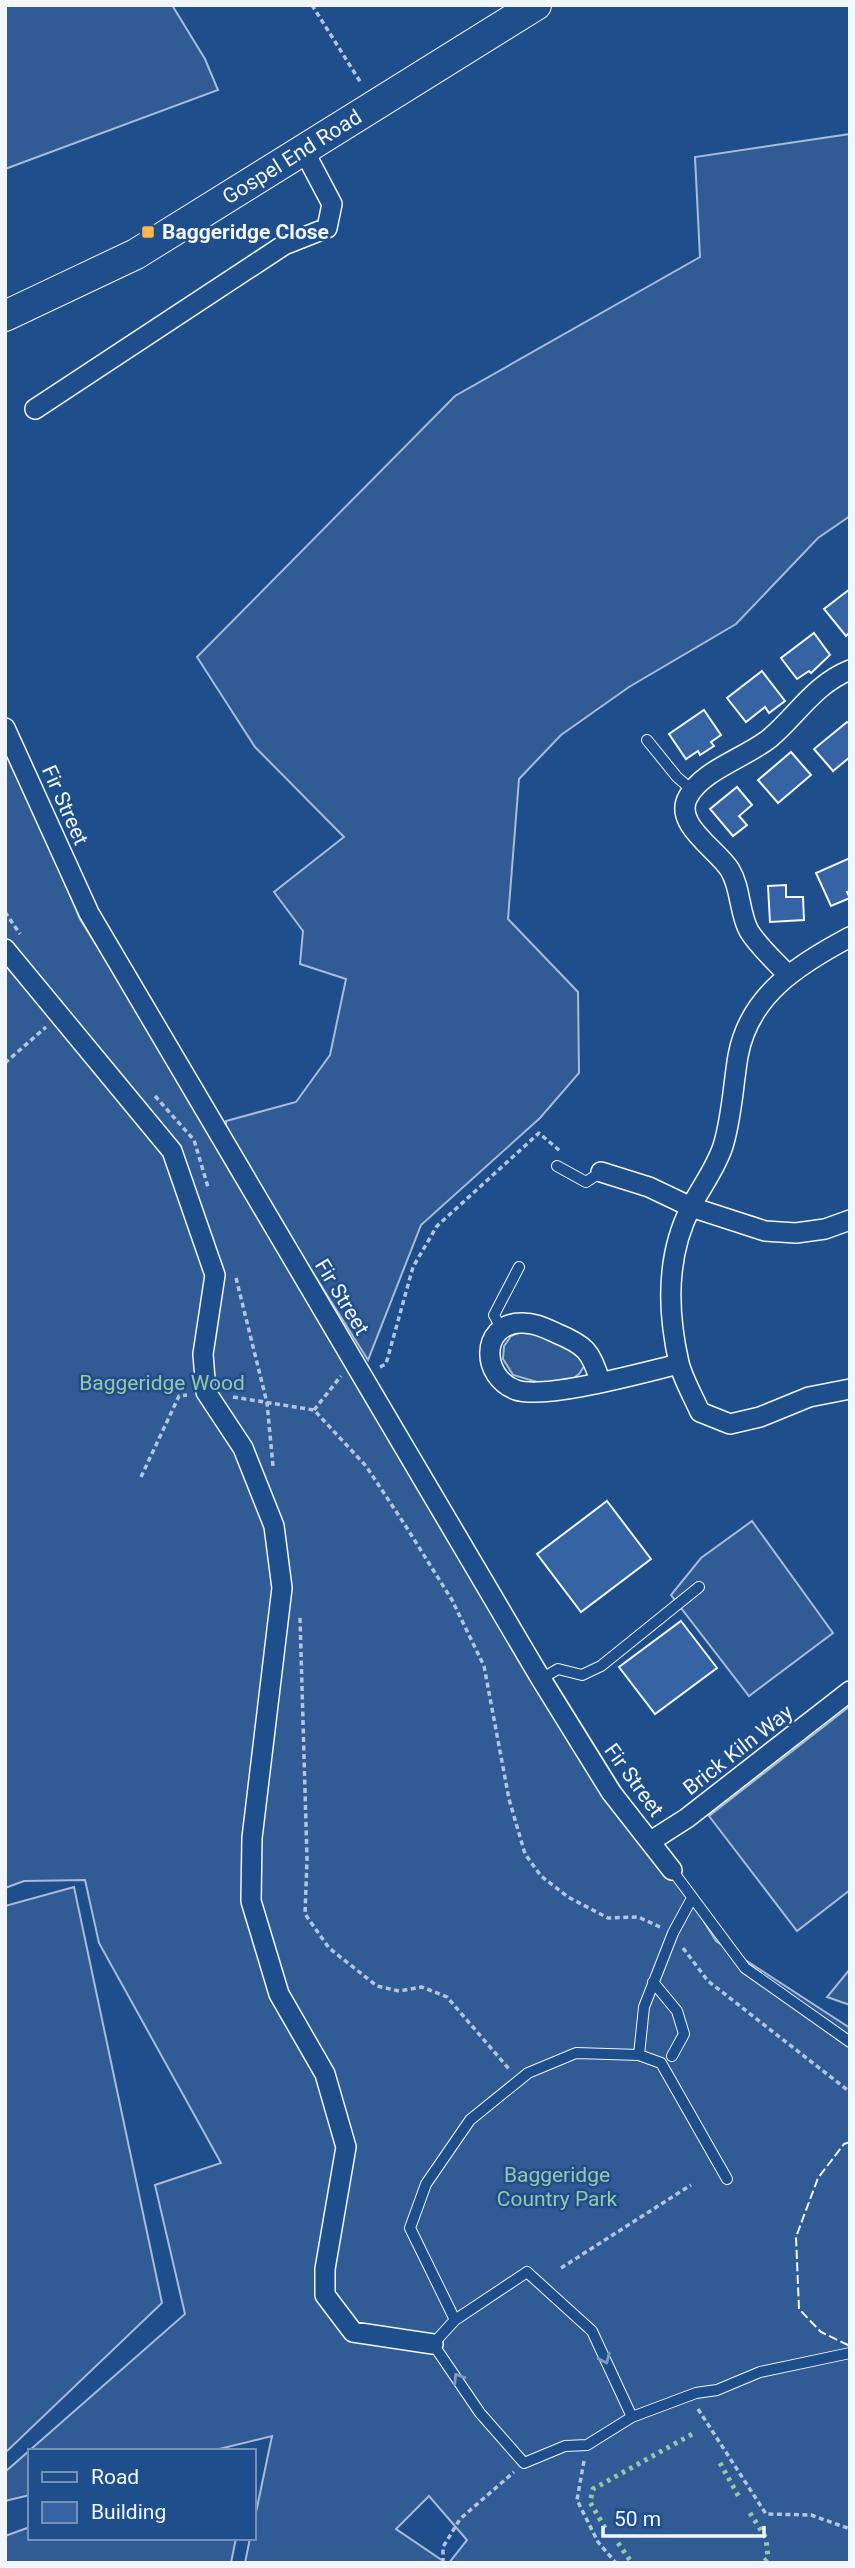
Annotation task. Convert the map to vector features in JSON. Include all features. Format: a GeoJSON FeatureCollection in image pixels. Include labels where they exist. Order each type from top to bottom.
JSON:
{"type":"FeatureCollection","features":[{"type":"Feature","properties":{"kind":"main road","name":"Gospel End Road"},"geometry":{"type":"LineString","coordinates":[[5,316],[136,254],[536,5]]}},
{"type":"Feature","properties":{"kind":"street"},"geometry":{"type":"LineString","coordinates":[[35,409],[284,245],[327,229],[332,204],[303,149]]}},
{"type":"Feature","properties":{"kind":"street"},"geometry":{"type":"LineString","coordinates":[[788,975],[748,930],[731,871],[692,829],[684,813],[688,796],[705,778],[734,759],[761,746],[785,726],[811,694],[850,670]]}},
{"type":"Feature","properties":{"kind":"street","name":"Fir Street"},"geometry":{"type":"LineString","coordinates":[[5,728],[89,913],[541,1679],[611,1792],[672,1870]]}},
{"type":"Feature","properties":{"kind":"street"},"geometry":{"type":"LineString","coordinates":[[850,937],[813,957],[788,975],[764,998],[745,1028],[738,1054],[723,1147],[691,1207],[675,1245],[669,1292],[679,1364],[700,1412],[730,1424],[760,1417],[808,1397],[850,1389]]}},
{"type":"Feature","properties":{"kind":"street"},"geometry":{"type":"LineString","coordinates":[[5,949],[172,1151],[215,1275],[203,1354],[206,1392],[243,1448],[274,1526],[282,1588],[251,1838],[251,1901],[279,1994],[325,2074],[346,2147],[325,2269],[324,2295],[353,2332],[433,2344]]}},
{"type":"Feature","properties":{"kind":"street"},"geometry":{"type":"LineString","coordinates":[[601,1172],[649,1187],[691,1207],[765,1231],[796,1234],[850,1220]]}},
{"type":"Feature","properties":{"kind":"street"},"geometry":{"type":"LineString","coordinates":[[600,1381],[593,1358],[579,1343],[541,1326],[519,1323],[502,1330],[493,1338],[489,1352],[490,1366],[501,1380],[516,1390],[538,1393],[600,1381],[679,1364]]}},
{"type":"Feature","properties":{"kind":"street","name":"Brick Kiln Way"},"geometry":{"type":"LineString","coordinates":[[651,1841],[687,1818],[850,1691]]}},
{"type":"Feature","properties":{"kind":"lane"},"geometry":{"type":"LineString","coordinates":[[647,740],[677,777],[693,791]]}},
{"type":"Feature","properties":{"kind":"lane"},"geometry":{"type":"LineString","coordinates":[[557,1166],[586,1182],[601,1172]]}},
{"type":"Feature","properties":{"kind":"lane"},"geometry":{"type":"LineString","coordinates":[[502,1330],[494,1315],[519,1267]]}},
{"type":"Feature","properties":{"kind":"lane"},"geometry":{"type":"LineString","coordinates":[[541,1679],[558,1669],[582,1675],[601,1665],[699,1587]]}},
{"type":"Feature","properties":{"kind":"lane"},"geometry":{"type":"LineString","coordinates":[[672,1870],[745,1968],[850,2042]]}},
{"type":"Feature","properties":{"kind":"lane"},"geometry":{"type":"LineString","coordinates":[[639,2055],[644,2007],[673,1933],[692,1898]]}},
{"type":"Feature","properties":{"kind":"lane"},"geometry":{"type":"LineString","coordinates":[[653,1982],[677,2011],[684,2034],[672,2056]]}},
{"type":"Feature","properties":{"kind":"lane"},"geometry":{"type":"LineString","coordinates":[[455,2319],[410,2228],[426,2184],[470,2120],[528,2073],[576,2053],[639,2055],[661,2063],[727,2179]]}},
{"type":"Feature","properties":{"kind":"lane"},"geometry":{"type":"LineString","coordinates":[[632,2417],[592,2331],[527,2272],[455,2319],[433,2344],[480,2413],[524,2463],[565,2446],[587,2445],[632,2417],[689,2396],[717,2390],[760,2372],[850,2353]]}},
{"type":"Feature","properties":{"kind":"path"},"geometry":{"type":"LineString","coordinates":[[313,5],[376,105]]}},
{"type":"Feature","properties":{"kind":"path"},"geometry":{"type":"LineString","coordinates":[[314,1410],[340,1377],[386,1364],[413,1267],[437,1226],[539,1133],[579,1165],[601,1172]]}},
{"type":"Feature","properties":{"kind":"path"},"geometry":{"type":"LineString","coordinates":[[141,1477],[180,1396],[206,1392],[314,1410],[366,1466],[452,1600],[484,1666],[509,1799],[525,1854],[541,1876],[568,1897],[608,1918],[638,1917],[673,1933],[708,1982],[850,2092]]}},
{"type":"Feature","properties":{"kind":"path"},"geometry":{"type":"LineString","coordinates":[[561,2268],[691,2185]]}},
{"type":"Feature","properties":{"kind":"path"},"geometry":{"type":"LineString","coordinates":[[689,2396],[766,2514],[811,2515],[850,2529]]}},
{"type":"Feature","properties":{"kind":"path"},"geometry":{"type":"LineString","coordinates":[[587,2445],[577,2500],[598,2542],[616,2563]]}},
{"type":"Feature","properties":{"kind":"path"},"geometry":{"type":"LineString","coordinates":[[443,2563],[443,2547],[460,2519],[524,2463]]}},
{"type":"Feature","properties":{"kind":"shaded area"},"geometry":{"type":"Polygon","coordinates":[[[5,5],[172,5],[205,59],[218,90],[5,169],[5,5]]]}},
{"type":"Feature","properties":{"kind":"shaded area"},"geometry":{"type":"Polygon","coordinates":[[[850,134],[850,516],[818,538],[736,624],[629,687],[561,735],[519,779],[508,919],[578,992],[579,1073],[540,1118],[421,1225],[368,1360],[226,1135],[226,1121],[296,1102],[330,1055],[346,979],[300,964],[303,931],[274,892],[344,837],[255,747],[197,657],[455,396],[700,257],[695,157],[850,134]]]}},
{"type":"Feature","properties":{"kind":"shaded area","name":"Baggeridge Country Park"},"geometry":{"type":"Polygon","coordinates":[[[5,741],[80,919],[716,1941],[850,2028],[850,2563],[449,2563],[467,2540],[429,2496],[396,2529],[446,2563],[245,2563],[250,2540],[256,2540],[256,2512],[272,2436],[219,2449],[31,2449],[185,2314],[155,2185],[221,2163],[99,1943],[85,1880],[24,1881],[5,1888],[5,741]]]}},
{"type":"Feature","properties":{"kind":"shaded area"},"geometry":{"type":"Polygon","coordinates":[[[522,1331],[534,1333],[578,1352],[585,1365],[571,1380],[544,1384],[513,1375],[503,1359],[504,1346],[511,1336],[522,1331]]]}},
{"type":"Feature","properties":{"kind":"shaded area"},"geometry":{"type":"Polygon","coordinates":[[[752,1521],[833,1633],[749,1696],[671,1595],[701,1558],[752,1521]]]}},
{"type":"Feature","properties":{"kind":"shaded area"},"geometry":{"type":"Polygon","coordinates":[[[850,1706],[850,1890],[797,1931],[709,1816],[850,1706]]]}},
{"type":"Feature","properties":{"kind":"shaded area"},"geometry":{"type":"Polygon","coordinates":[[[74,1887],[162,2303],[5,2453],[5,1906],[74,1887]]]}},
{"type":"Feature","properties":{"kind":"shaded area"},"geometry":{"type":"Polygon","coordinates":[[[850,1969],[850,2005],[827,1997],[850,1969]]]}},
{"type":"Feature","properties":{"kind":"shaded area","name":"Baggeridge Country Park"},"geometry":{"type":"Polygon","coordinates":[[[28,2452],[28,2495],[5,2501],[5,2472],[28,2452]]]}},
{"type":"Feature","properties":{"kind":"shaded area"},"geometry":{"type":"Polygon","coordinates":[[[28,2528],[28,2540],[236,2540],[231,2563],[5,2563],[5,2536],[28,2528]]]}},
{"type":"Feature","properties":{"kind":"building"},"geometry":{"type":"Polygon","coordinates":[[[850,589],[850,632],[846,636],[824,609],[850,589]]]}},
{"type":"Feature","properties":{"kind":"building"},"geometry":{"type":"Polygon","coordinates":[[[814,633],[830,655],[811,673],[809,671],[797,679],[781,658],[814,633]]]}},
{"type":"Feature","properties":{"kind":"building"},"geometry":{"type":"Polygon","coordinates":[[[762,671],[785,701],[769,713],[765,707],[746,722],[727,698],[762,671]]]}},
{"type":"Feature","properties":{"kind":"building"},"geometry":{"type":"Polygon","coordinates":[[[704,710],[721,735],[711,742],[714,746],[700,755],[698,751],[686,759],[669,734],[704,710]]]}},
{"type":"Feature","properties":{"kind":"building"},"geometry":{"type":"Polygon","coordinates":[[[847,722],[850,724],[850,757],[833,771],[814,749],[847,722]]]}},
{"type":"Feature","properties":{"kind":"building"},"geometry":{"type":"Polygon","coordinates":[[[791,752],[811,775],[778,803],[758,780],[791,752]]]}},
{"type":"Feature","properties":{"kind":"building"},"geometry":{"type":"Polygon","coordinates":[[[737,787],[752,805],[739,816],[747,825],[733,836],[710,809],[737,787]]]}},
{"type":"Feature","properties":{"kind":"building"},"geometry":{"type":"Polygon","coordinates":[[[850,858],[850,891],[847,892],[850,898],[831,906],[816,873],[850,858]]]}},
{"type":"Feature","properties":{"kind":"building"},"geometry":{"type":"Polygon","coordinates":[[[786,885],[786,897],[803,897],[804,920],[770,922],[768,886],[786,885]]]}},
{"type":"Feature","properties":{"kind":"building"},"geometry":{"type":"Polygon","coordinates":[[[607,1501],[651,1559],[581,1612],[537,1554],[607,1501]]]}},
{"type":"Feature","properties":{"kind":"building"},"geometry":{"type":"Polygon","coordinates":[[[681,1621],[717,1668],[655,1714],[619,1667],[681,1621]]]}},
{"type":"Feature","properties":{"kind":"hedge"},"geometry":{"type":"LineString","coordinates":[[605,2528],[590,2502],[593,2489],[696,2432]]}},
{"type":"Feature","properties":{"kind":"hedge"},"geometry":{"type":"LineString","coordinates":[[720,2463],[739,2497]]}},
{"type":"Feature","properties":{"kind":"hedge"},"geometry":{"type":"LineString","coordinates":[[750,2513],[766,2538],[768,2558],[763,2563]]}},
{"type":"Feature","properties":{"kind":"hedge"},"geometry":{"type":"LineString","coordinates":[[618,2543],[632,2563]]}},
{"type":"Feature","properties":{"kind":"fence"},"geometry":{"type":"LineString","coordinates":[[850,2142],[844,2144],[818,2178],[796,2237],[799,2309],[821,2332],[850,2346]]}},
{"type":"Feature","properties":{"kind":"place","name":"Baggeridge Close"},"geometry":{"type":"Point","coordinates":[148,232]}},
{"type":"Feature","properties":{"kind":"park label","name":"Baggeridge Wood"},"geometry":{"type":"Point","coordinates":[162,1383]}}]}
